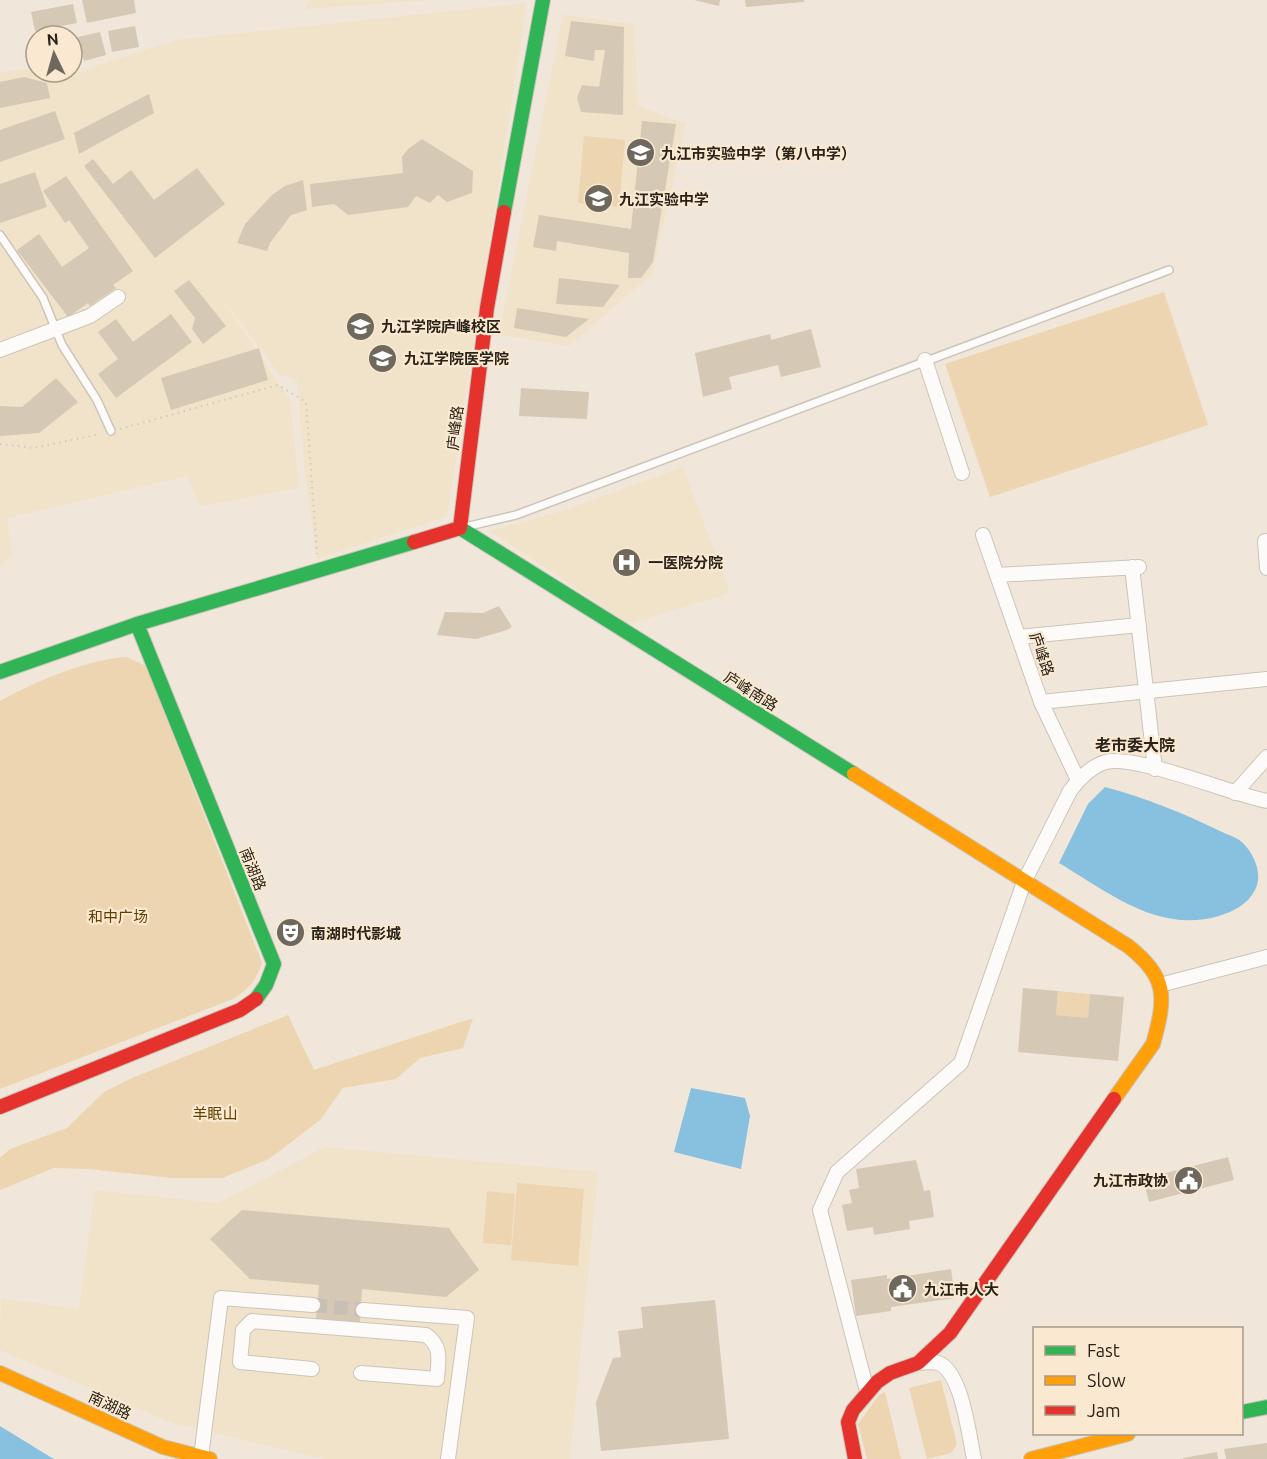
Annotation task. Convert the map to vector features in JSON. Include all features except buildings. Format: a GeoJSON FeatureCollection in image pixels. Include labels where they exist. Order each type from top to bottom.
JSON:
{"type":"FeatureCollection","features":[{"type":"Feature","properties":{"kind":"street","name":"庐峰路"},"geometry":{"type":"LineString","coordinates":[[460,528],[487,308],[543,0]]}},
{"type":"Feature","properties":{"kind":"street"},"geometry":{"type":"LineString","coordinates":[[0,350],[90,316],[118,297]]}},
{"type":"Feature","properties":{"kind":"street"},"geometry":{"type":"LineString","coordinates":[[925,360],[962,473]]}},
{"type":"Feature","properties":{"kind":"street"},"geometry":{"type":"LineString","coordinates":[[0,672],[137,624],[460,528]]}},
{"type":"Feature","properties":{"kind":"street","name":"庐峰南路"},"geometry":{"type":"LineString","coordinates":[[460,528],[1128,946],[1151,965],[1160,985]]}},
{"type":"Feature","properties":{"kind":"street","name":"庐峰路"},"geometry":{"type":"LineString","coordinates":[[983,535],[1041,702],[1078,780]]}},
{"type":"Feature","properties":{"kind":"street"},"geometry":{"type":"LineString","coordinates":[[1264,541],[1267,568]]}},
{"type":"Feature","properties":{"kind":"street"},"geometry":{"type":"LineString","coordinates":[[997,575],[1136,567],[1139,625],[1155,769]]}},
{"type":"Feature","properties":{"kind":"street","name":"南湖路"},"geometry":{"type":"LineString","coordinates":[[0,1107],[240,1010],[255,1002],[264,992],[270,980],[274,964],[137,624]]}},
{"type":"Feature","properties":{"kind":"street"},"geometry":{"type":"LineString","coordinates":[[1018,637],[1139,625]]}},
{"type":"Feature","properties":{"kind":"street"},"geometry":{"type":"LineString","coordinates":[[1041,702],[1267,679]]}},
{"type":"Feature","properties":{"kind":"street"},"geometry":{"type":"LineString","coordinates":[[1235,793],[1267,757]]}},
{"type":"Feature","properties":{"kind":"street"},"geometry":{"type":"LineString","coordinates":[[867,1391],[820,1210],[837,1172],[961,1063],[1024,882],[1060,810],[1078,780],[1096,766],[1116,760],[1267,801]]}},
{"type":"Feature","properties":{"kind":"street"},"geometry":{"type":"LineString","coordinates":[[918,1363],[950,1334],[1026,1222],[1153,1044],[1161,1013],[1160,985],[1267,957]]}},
{"type":"Feature","properties":{"kind":"street"},"geometry":{"type":"LineString","coordinates":[[206,1458],[221,1298],[314,1305]]}},
{"type":"Feature","properties":{"kind":"street"},"geometry":{"type":"LineString","coordinates":[[254,1300],[252,1321],[243,1330],[240,1362],[312,1369]]}},
{"type":"Feature","properties":{"kind":"street"},"geometry":{"type":"LineString","coordinates":[[363,1310],[467,1318],[448,1459]]}},
{"type":"Feature","properties":{"kind":"street"},"geometry":{"type":"LineString","coordinates":[[426,1335],[428,1315]]}},
{"type":"Feature","properties":{"kind":"street"},"geometry":{"type":"LineString","coordinates":[[252,1321],[426,1335],[436,1342],[439,1351],[436,1379],[361,1373]]}},
{"type":"Feature","properties":{"kind":"street"},"geometry":{"type":"LineString","coordinates":[[855,1459],[848,1422],[853,1410],[867,1391],[890,1373],[918,1363],[937,1362],[947,1369],[956,1383],[974,1459]]}},
{"type":"Feature","properties":{"kind":"street","name":"南湖路"},"geometry":{"type":"LineString","coordinates":[[0,1372],[163,1447],[206,1458]]}},
{"type":"Feature","properties":{"kind":"street"},"geometry":{"type":"LineString","coordinates":[[1243,1412],[1267,1407]]}},
{"type":"Feature","properties":{"kind":"street"},"geometry":{"type":"LineString","coordinates":[[1031,1459],[1124,1435]]}},
{"type":"Feature","properties":{"kind":"lane"},"geometry":{"type":"LineString","coordinates":[[0,235],[42,298],[62,345],[97,400],[111,431]]}},
{"type":"Feature","properties":{"kind":"lane"},"geometry":{"type":"LineString","coordinates":[[460,528],[516,515],[1169,270]]}},
{"type":"Feature","properties":{"kind":"path"},"geometry":{"type":"LineString","coordinates":[[0,444],[34,448],[111,431],[278,385],[306,402],[318,571]]}},
{"type":"Feature","properties":{"kind":"shaded area"},"geometry":{"type":"Polygon","coordinates":[[[309,0],[431,0],[305,9],[309,0]]]}},
{"type":"Feature","properties":{"kind":"shaded area"},"geometry":{"type":"Polygon","coordinates":[[[527,3],[447,516],[317,559],[305,475],[297,380],[279,374],[218,293],[290,400],[299,488],[200,506],[187,476],[7,518],[12,556],[0,565],[0,73],[24,69],[24,84],[84,84],[84,70],[175,40],[527,3]]]}},
{"type":"Feature","properties":{"kind":"shaded area","name":"九江实验中学"},"geometry":{"type":"Polygon","coordinates":[[[563,15],[634,24],[638,106],[686,124],[652,274],[569,346],[499,334],[563,15]]]}},
{"type":"Feature","properties":{"kind":"shaded area","name":"一医院分院"},"geometry":{"type":"Polygon","coordinates":[[[683,467],[730,593],[629,624],[490,531],[562,511],[683,467]]]}},
{"type":"Feature","properties":{"kind":"shaded area"},"geometry":{"type":"Polygon","coordinates":[[[325,1147],[598,1172],[570,1459],[324,1459],[172,1423],[0,1350],[1,1298],[79,1309],[95,1190],[218,1203],[325,1147]]]}},
{"type":"Feature","properties":{"kind":"green space"},"geometry":{"type":"Polygon","coordinates":[[[584,136],[625,140],[619,207],[578,203],[584,136]]]}},
{"type":"Feature","properties":{"kind":"green space"},"geometry":{"type":"Polygon","coordinates":[[[1164,292],[1208,425],[990,497],[945,364],[1164,292]]]}},
{"type":"Feature","properties":{"kind":"green space","name":"和中广场"},"geometry":{"type":"Polygon","coordinates":[[[127,657],[146,666],[262,963],[251,984],[233,999],[0,1089],[0,701],[29,686],[79,667],[127,657]]]}},
{"type":"Feature","properties":{"kind":"green space"},"geometry":{"type":"Polygon","coordinates":[[[1058,991],[1090,994],[1088,1018],[1056,1015],[1058,991]]]}},
{"type":"Feature","properties":{"kind":"green space","name":"羊眠山"},"geometry":{"type":"Polygon","coordinates":[[[288,1015],[314,1070],[473,1018],[463,1048],[420,1058],[396,1079],[343,1088],[320,1120],[269,1159],[222,1178],[172,1178],[89,1169],[54,1168],[0,1190],[0,1158],[10,1149],[67,1128],[104,1092],[132,1078],[288,1015]]]}},
{"type":"Feature","properties":{"kind":"green space"},"geometry":{"type":"Polygon","coordinates":[[[517,1183],[584,1189],[578,1266],[511,1260],[517,1183]]]}},
{"type":"Feature","properties":{"kind":"green space"},"geometry":{"type":"Polygon","coordinates":[[[487,1191],[515,1194],[511,1245],[483,1243],[487,1191]]]}},
{"type":"Feature","properties":{"kind":"green space"},"geometry":{"type":"Polygon","coordinates":[[[941,1380],[957,1444],[951,1453],[927,1459],[909,1388],[941,1380]]]}},
{"type":"Feature","properties":{"kind":"green space"},"geometry":{"type":"Polygon","coordinates":[[[885,1392],[901,1459],[867,1459],[858,1424],[879,1395],[885,1392]]]}},
{"type":"Feature","properties":{"kind":"water"},"geometry":{"type":"Polygon","coordinates":[[[1105,787],[1164,806],[1242,842],[1257,866],[1257,884],[1252,895],[1240,907],[1219,916],[1197,920],[1175,919],[1154,915],[1134,907],[1059,863],[1088,804],[1105,787]]]}},
{"type":"Feature","properties":{"kind":"water"},"geometry":{"type":"Polygon","coordinates":[[[691,1088],[745,1098],[750,1116],[741,1169],[674,1152],[691,1088]]]}},
{"type":"Feature","properties":{"kind":"water"},"geometry":{"type":"Polygon","coordinates":[[[0,1426],[52,1458],[55,1459],[0,1459],[0,1426]]]}},
{"type":"Feature","properties":{"kind":"tunnel"},"geometry":{"type":"LineString","coordinates":[[313,1305],[363,1310]]}},
{"type":"Feature","properties":{"kind":"traffic: fast"},"geometry":{"type":"LineString","coordinates":[[504,212],[543,0]]}},
{"type":"Feature","properties":{"kind":"traffic: fast"},"geometry":{"type":"LineString","coordinates":[[460,528],[854,774]]}},
{"type":"Feature","properties":{"kind":"traffic: fast"},"geometry":{"type":"LineString","coordinates":[[0,672],[137,624],[414,542]]}},
{"type":"Feature","properties":{"kind":"traffic: fast"},"geometry":{"type":"LineString","coordinates":[[137,624],[274,964],[266,985],[256,999]]}},
{"type":"Feature","properties":{"kind":"traffic: fast"},"geometry":{"type":"LineString","coordinates":[[1243,1412],[1267,1407]]}},
{"type":"Feature","properties":{"kind":"traffic: slow"},"geometry":{"type":"LineString","coordinates":[[854,774],[1128,946],[1151,968],[1157,979],[1161,1001],[1153,1044],[1114,1099]]}},
{"type":"Feature","properties":{"kind":"traffic: slow"},"geometry":{"type":"LineString","coordinates":[[0,1373],[163,1447],[210,1459]]}},
{"type":"Feature","properties":{"kind":"traffic: slow"},"geometry":{"type":"LineString","coordinates":[[1031,1459],[1124,1435]]}},
{"type":"Feature","properties":{"kind":"traffic: jam"},"geometry":{"type":"LineString","coordinates":[[414,542],[460,528],[487,308],[504,212]]}},
{"type":"Feature","properties":{"kind":"traffic: jam"},"geometry":{"type":"LineString","coordinates":[[0,1107],[240,1010],[256,999]]}},
{"type":"Feature","properties":{"kind":"traffic: jam"},"geometry":{"type":"LineString","coordinates":[[855,1459],[848,1422],[853,1410],[877,1382],[890,1373],[918,1363],[950,1333],[1114,1099]]}},
{"type":"Feature","properties":{"kind":"place","name":"九江市实验中学（第八中学）"},"geometry":{"type":"Point","coordinates":[640,153]}},
{"type":"Feature","properties":{"kind":"place","name":"九江实验中学"},"geometry":{"type":"Point","coordinates":[598,199]}},
{"type":"Feature","properties":{"kind":"place","name":"九江学院庐峰校区"},"geometry":{"type":"Point","coordinates":[360,326]}},
{"type":"Feature","properties":{"kind":"place","name":"九江学院医学院"},"geometry":{"type":"Point","coordinates":[383,358]}},
{"type":"Feature","properties":{"kind":"place","name":"一医院分院"},"geometry":{"type":"Point","coordinates":[627,562]}},
{"type":"Feature","properties":{"kind":"place","name":"南湖时代影城"},"geometry":{"type":"Point","coordinates":[290,933]}},
{"type":"Feature","properties":{"kind":"place","name":"九江市政协"},"geometry":{"type":"Point","coordinates":[1189,1180]}},
{"type":"Feature","properties":{"kind":"place","name":"九江市人大"},"geometry":{"type":"Point","coordinates":[903,1289]}},
{"type":"Feature","properties":{"kind":"district","name":"老市委大院"},"geometry":{"type":"Point","coordinates":[1135,745]}}]}
